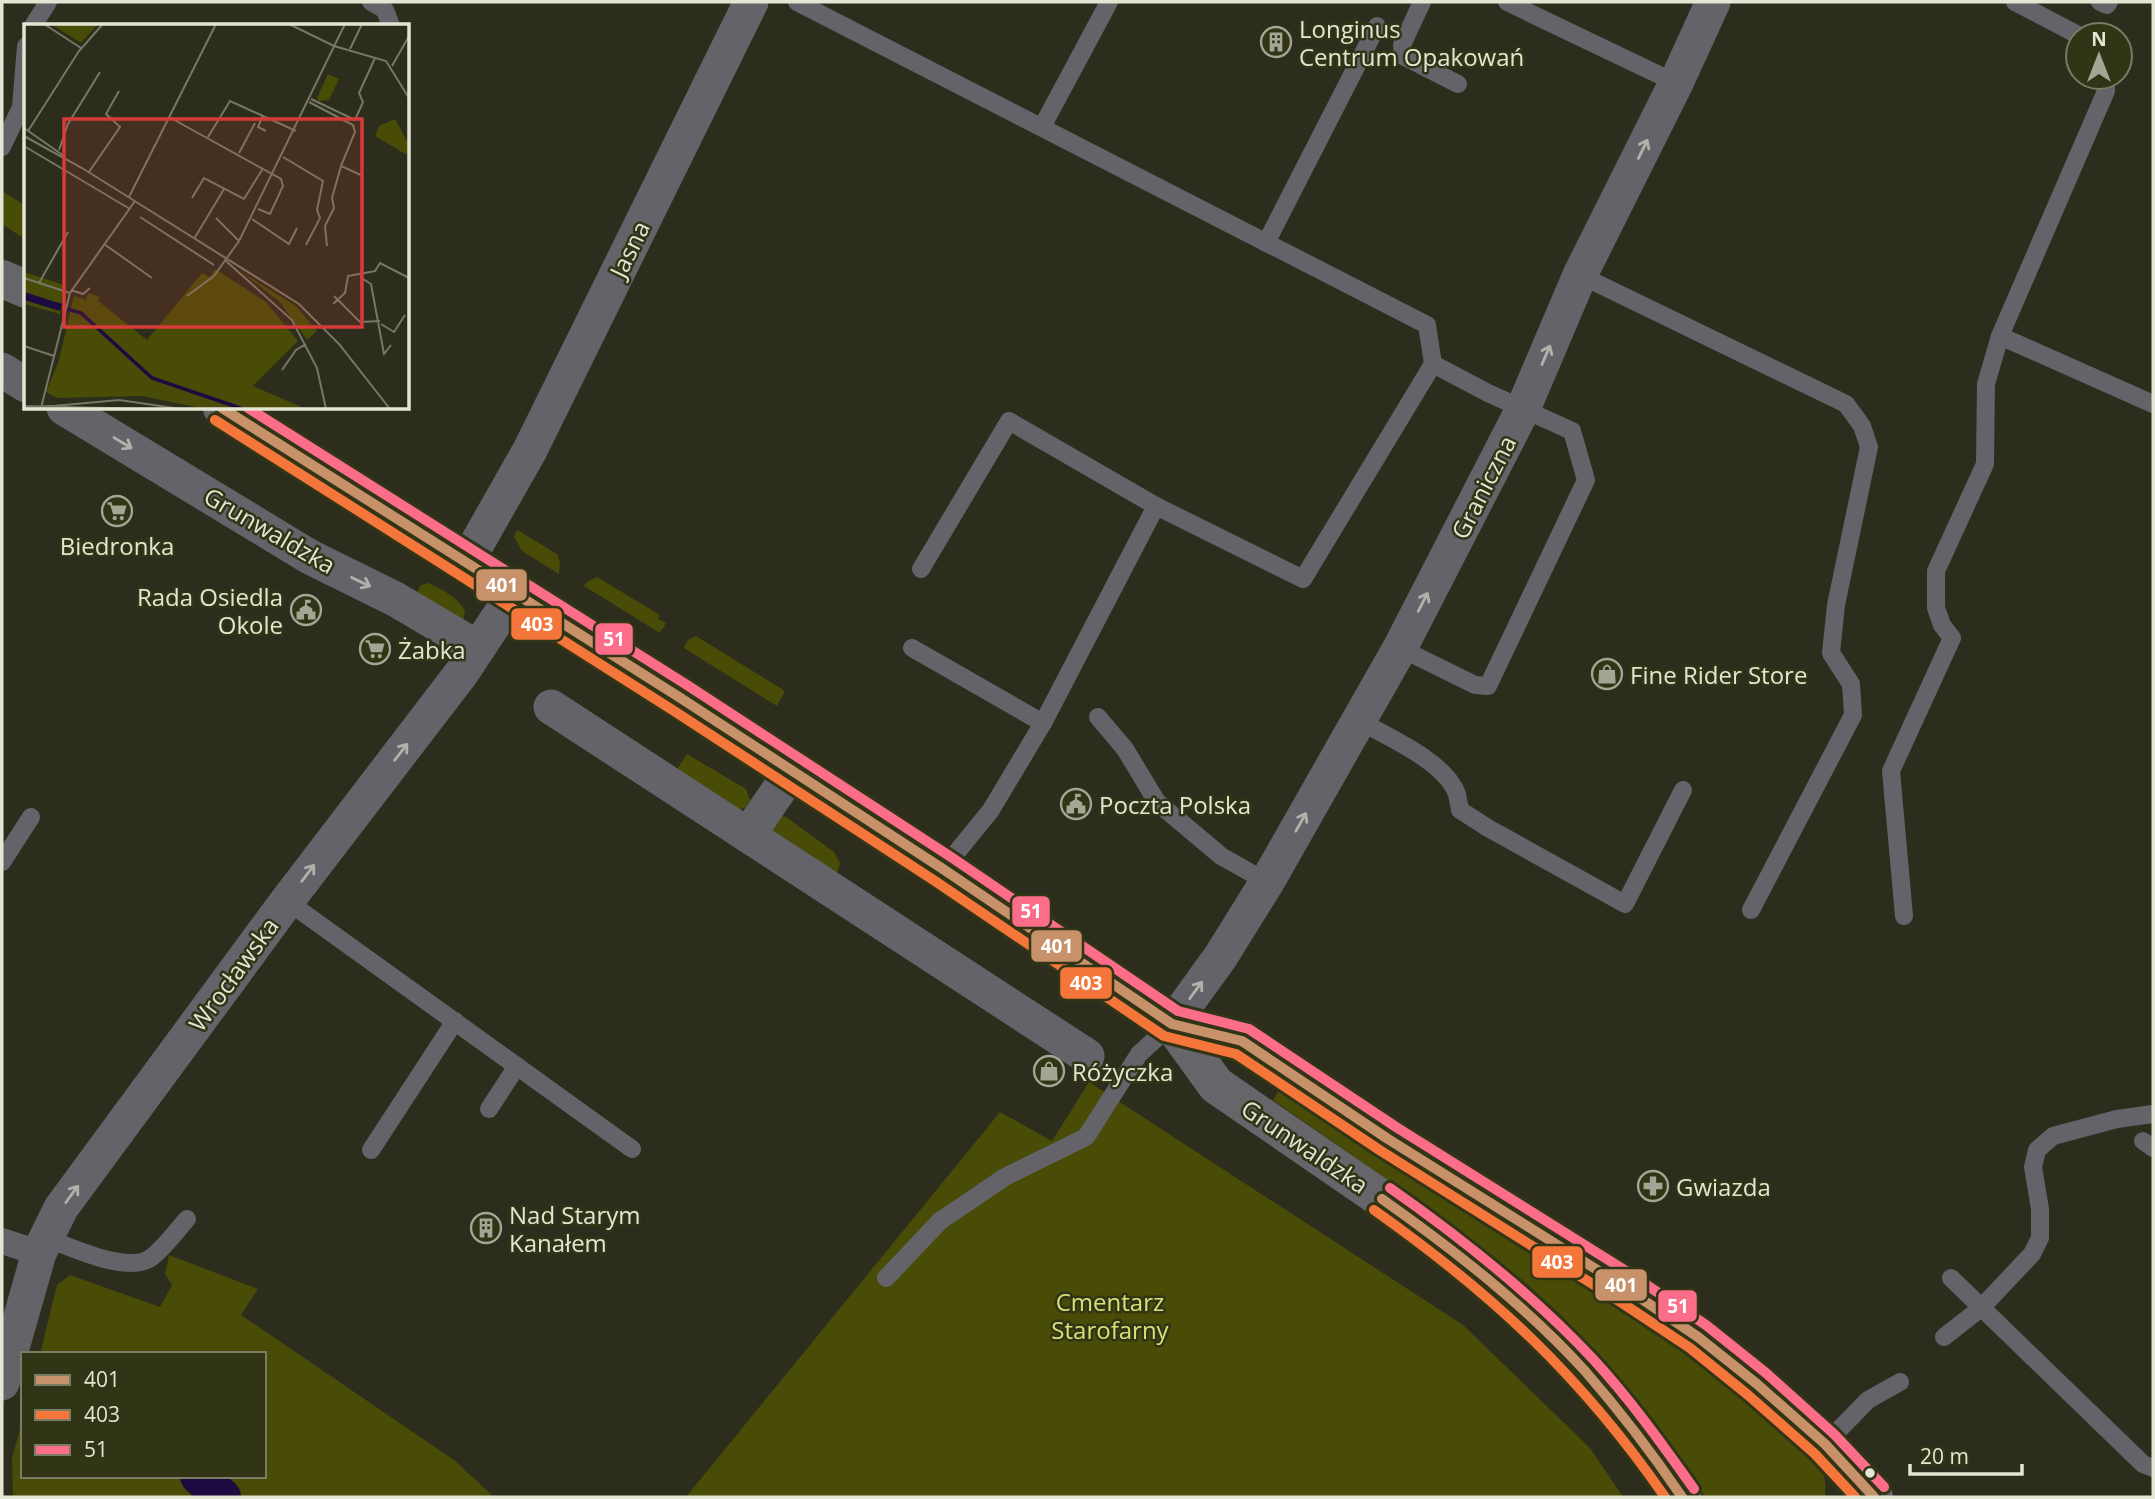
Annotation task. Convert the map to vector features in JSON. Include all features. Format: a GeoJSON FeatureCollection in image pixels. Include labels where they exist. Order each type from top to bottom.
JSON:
{"type":"FeatureCollection","features":[{"type":"Feature","properties":{"kind":"main road","name":"Grunwaldzka"},"geometry":{"type":"LineString","coordinates":[[225,410],[467,561],[792,771],[943,869],[1172,1024],[1216,1085],[1414,1221],[1465,1258],[1519,1303],[1567,1350],[1609,1397],[1652,1451],[1682,1497]]}},
{"type":"Feature","properties":{"kind":"main road","name":"Grunwaldzka"},"geometry":{"type":"LineString","coordinates":[[1172,1024],[1242,1041],[1388,1139],[1618,1283],[1698,1337],[1757,1384],[1825,1444],[1874,1497]]}},
{"type":"Feature","properties":{"kind":"street","name":"Jasna"},"geometry":{"type":"LineString","coordinates":[[467,561],[530,450],[751,2]]}},
{"type":"Feature","properties":{"kind":"street","name":"Graniczna"},"geometry":{"type":"LineString","coordinates":[[1172,1024],[1221,956],[1267,882],[1400,648],[1523,409],[1580,275],[1676,83],[1713,2]]}},
{"type":"Feature","properties":{"kind":"street"},"geometry":{"type":"LineString","coordinates":[[2,370],[24,384]]}},
{"type":"Feature","properties":{"kind":"street","name":"Grunwaldzka"},"geometry":{"type":"LineString","coordinates":[[67,410],[310,557],[395,599],[478,648]]}},
{"type":"Feature","properties":{"kind":"street","name":"Wrocławska"},"geometry":{"type":"LineString","coordinates":[[2,1382],[42,1246],[61,1208],[287,901],[463,671],[515,592]]}},
{"type":"Feature","properties":{"kind":"street"},"geometry":{"type":"LineString","coordinates":[[551,707],[1087,1056]]}},
{"type":"Feature","properties":{"kind":"street"},"geometry":{"type":"LineString","coordinates":[[748,835],[792,771]]}},
{"type":"Feature","properties":{"kind":"street"},"geometry":{"type":"LineString","coordinates":[[2,1241],[42,1246]]}},
{"type":"Feature","properties":{"kind":"lane"},"geometry":{"type":"LineString","coordinates":[[34,24],[48,2]]}},
{"type":"Feature","properties":{"kind":"lane"},"geometry":{"type":"LineString","coordinates":[[371,2],[386,10],[390,24]]}},
{"type":"Feature","properties":{"kind":"lane"},"geometry":{"type":"LineString","coordinates":[[797,2],[1427,324],[1433,364],[1303,579],[1156,506],[1009,421],[921,569]]}},
{"type":"Feature","properties":{"kind":"lane"},"geometry":{"type":"LineString","coordinates":[[1042,127],[1109,2]]}},
{"type":"Feature","properties":{"kind":"lane"},"geometry":{"type":"LineString","coordinates":[[1422,2],[1402,46],[1403,56],[1458,84]]}},
{"type":"Feature","properties":{"kind":"lane"},"geometry":{"type":"LineString","coordinates":[[1507,2],[1676,83]]}},
{"type":"Feature","properties":{"kind":"lane"},"geometry":{"type":"LineString","coordinates":[[2015,2],[2064,28]]}},
{"type":"Feature","properties":{"kind":"lane"},"geometry":{"type":"LineString","coordinates":[[2100,2],[2108,5],[2109,2]]}},
{"type":"Feature","properties":{"kind":"lane"},"geometry":{"type":"LineString","coordinates":[[1266,243],[1377,26]]}},
{"type":"Feature","properties":{"kind":"lane"},"geometry":{"type":"LineString","coordinates":[[2,147],[21,107],[24,70]]}},
{"type":"Feature","properties":{"kind":"lane"},"geometry":{"type":"LineString","coordinates":[[1904,916],[1891,771],[1952,638],[1941,625],[1936,608],[1936,571],[1985,464],[1986,384],[2000,336],[2106,91]]}},
{"type":"Feature","properties":{"kind":"lane"},"geometry":{"type":"LineString","coordinates":[[1580,275],[1846,404],[1862,426],[1869,447],[1836,605],[1832,653],[1850,684],[1853,715],[1751,910]]}},
{"type":"Feature","properties":{"kind":"lane"},"geometry":{"type":"LineString","coordinates":[[2000,336],[2153,404]]}},
{"type":"Feature","properties":{"kind":"lane"},"geometry":{"type":"LineString","coordinates":[[1400,648],[1475,685],[1488,686],[1586,480],[1572,430],[1433,364]]}},
{"type":"Feature","properties":{"kind":"lane"},"geometry":{"type":"LineString","coordinates":[[943,869],[991,810],[1043,723],[1156,506]]}},
{"type":"Feature","properties":{"kind":"lane"},"geometry":{"type":"LineString","coordinates":[[912,648],[1043,723]]}},
{"type":"Feature","properties":{"kind":"lane"},"geometry":{"type":"LineString","coordinates":[[1098,717],[1125,749],[1157,802],[1221,856],[1267,882]]}},
{"type":"Feature","properties":{"kind":"lane"},"geometry":{"type":"LineString","coordinates":[[1358,719],[1429,761],[1448,778],[1457,794],[1460,810],[1625,904],[1683,790]]}},
{"type":"Feature","properties":{"kind":"lane"},"geometry":{"type":"LineString","coordinates":[[2,862],[31,817]]}},
{"type":"Feature","properties":{"kind":"lane"},"geometry":{"type":"LineString","coordinates":[[287,901],[632,1149]]}},
{"type":"Feature","properties":{"kind":"lane"},"geometry":{"type":"LineString","coordinates":[[370,1150],[455,1021]]}},
{"type":"Feature","properties":{"kind":"lane"},"geometry":{"type":"LineString","coordinates":[[886,1278],[940,1221],[1005,1177],[1086,1137],[1139,1054],[1172,1024]]}},
{"type":"Feature","properties":{"kind":"lane"},"geometry":{"type":"LineString","coordinates":[[489,1109],[517,1066]]}},
{"type":"Feature","properties":{"kind":"lane"},"geometry":{"type":"LineString","coordinates":[[1944,1337],[1981,1308],[2032,1254],[2040,1238],[2040,1209],[2033,1167],[2037,1150],[2053,1136],[2117,1119],[2153,1114]]}},
{"type":"Feature","properties":{"kind":"lane"},"geometry":{"type":"LineString","coordinates":[[42,1246],[134,1264],[150,1258],[187,1219]]}},
{"type":"Feature","properties":{"kind":"lane"},"geometry":{"type":"LineString","coordinates":[[1951,1278],[2143,1464],[2153,1468]]}},
{"type":"Feature","properties":{"kind":"lane"},"geometry":{"type":"LineString","coordinates":[[1825,1444],[1868,1400],[1900,1382]]}},
{"type":"Feature","properties":{"kind":"green space"},"geometry":{"type":"Polygon","coordinates":[[[2,191],[24,205],[24,239],[2,224],[2,191]]]}},
{"type":"Feature","properties":{"kind":"green space"},"geometry":{"type":"Polygon","coordinates":[[[517,530],[557,554],[559,574],[522,551],[514,537],[517,530]]]}},
{"type":"Feature","properties":{"kind":"green space"},"geometry":{"type":"Polygon","coordinates":[[[597,577],[660,615],[658,619],[666,623],[660,633],[584,586],[597,577]]]}},
{"type":"Feature","properties":{"kind":"green space"},"geometry":{"type":"Polygon","coordinates":[[[428,583],[449,594],[462,605],[465,610],[463,622],[415,596],[421,585],[428,583]]]}},
{"type":"Feature","properties":{"kind":"green space"},"geometry":{"type":"Polygon","coordinates":[[[696,636],[785,691],[777,706],[684,648],[688,640],[696,636]]]}},
{"type":"Feature","properties":{"kind":"green space"},"geometry":{"type":"Polygon","coordinates":[[[687,754],[746,789],[750,800],[746,807],[738,811],[676,771],[687,754]]]}},
{"type":"Feature","properties":{"kind":"green space"},"geometry":{"type":"Polygon","coordinates":[[[779,816],[786,817],[834,852],[840,863],[836,876],[774,836],[771,825],[779,816]]]}},
{"type":"Feature","properties":{"kind":"green space","name":"Cmentarz Starofarny"},"geometry":{"type":"Polygon","coordinates":[[[1089,1082],[1463,1325],[1590,1448],[1623,1497],[686,1497],[1000,1112],[1052,1141],[1089,1082]]]}},
{"type":"Feature","properties":{"kind":"green space"},"geometry":{"type":"Polygon","coordinates":[[[1279,1090],[1460,1206],[1470,1216],[1476,1216],[1637,1320],[1714,1376],[1813,1460],[1824,1476],[1825,1497],[1705,1497],[1646,1411],[1578,1332],[1553,1308],[1521,1279],[1273,1100],[1279,1090]]]}},
{"type":"Feature","properties":{"kind":"green space"},"geometry":{"type":"Polygon","coordinates":[[[169,1255],[258,1289],[241,1315],[454,1460],[494,1497],[13,1497],[12,1458],[21,1425],[21,1478],[266,1478],[266,1352],[40,1352],[57,1285],[70,1275],[160,1307],[172,1285],[165,1274],[169,1255]]]}},
{"type":"Feature","properties":{"kind":"waterway"},"geometry":{"type":"LineString","coordinates":[[201,1478],[222,1497]]}},
{"type":"Feature","properties":{"kind":"transit line","name":"401"},"geometry":{"type":"LineString","coordinates":[[225,410],[679,697],[943,869],[1172,1024],[1242,1041],[1388,1139],[1618,1283],[1698,1337],[1757,1384],[1825,1444],[1874,1497]]}},
{"type":"Feature","properties":{"kind":"transit line","name":"51"},"geometry":{"type":"LineString","coordinates":[[251,410],[687,685],[951,857],[1178,1011],[1249,1029],[1396,1127],[1626,1271],[1706,1325],[1766,1373],[1834,1434],[1884,1487]]}},
{"type":"Feature","properties":{"kind":"transit line","name":"403"},"geometry":{"type":"LineString","coordinates":[[215,420],[671,709],[935,881],[1164,1036],[1236,1054],[1381,1151],[1610,1295],[1690,1348],[1748,1395],[1815,1454],[1855,1497]]}},
{"type":"Feature","properties":{"kind":"transit line","name":"51"},"geometry":{"type":"LineString","coordinates":[[1390,1188],[1496,1268],[1570,1335],[1620,1390],[1694,1489]]}},
{"type":"Feature","properties":{"kind":"transit line","name":"401"},"geometry":{"type":"LineString","coordinates":[[1382,1199],[1488,1279],[1538,1323],[1585,1371],[1647,1448],[1682,1497]]}},
{"type":"Feature","properties":{"kind":"transit line","name":"403"},"geometry":{"type":"LineString","coordinates":[[1374,1210],[1458,1274],[1533,1340],[1601,1413],[1665,1497]]}},
{"type":"Feature","properties":{"kind":"place","name":"Longinus Centrum Opakowań"},"geometry":{"type":"Point","coordinates":[1276,42]}},
{"type":"Feature","properties":{"kind":"place","name":"Biedronka"},"geometry":{"type":"Point","coordinates":[117,511]}},
{"type":"Feature","properties":{"kind":"place","name":"Rada Osiedla Okole"},"geometry":{"type":"Point","coordinates":[306,610]}},
{"type":"Feature","properties":{"kind":"place","name":"Żabka"},"geometry":{"type":"Point","coordinates":[375,649]}},
{"type":"Feature","properties":{"kind":"place","name":"Fine Rider Store"},"geometry":{"type":"Point","coordinates":[1607,674]}},
{"type":"Feature","properties":{"kind":"place","name":"Poczta Polska"},"geometry":{"type":"Point","coordinates":[1076,804]}},
{"type":"Feature","properties":{"kind":"place","name":"Różyczka"},"geometry":{"type":"Point","coordinates":[1049,1071]}},
{"type":"Feature","properties":{"kind":"place","name":"Gwiazda"},"geometry":{"type":"Point","coordinates":[1653,1186]}},
{"type":"Feature","properties":{"kind":"place","name":"Nad Starym Kanałem"},"geometry":{"type":"Point","coordinates":[486,1228]}}]}
